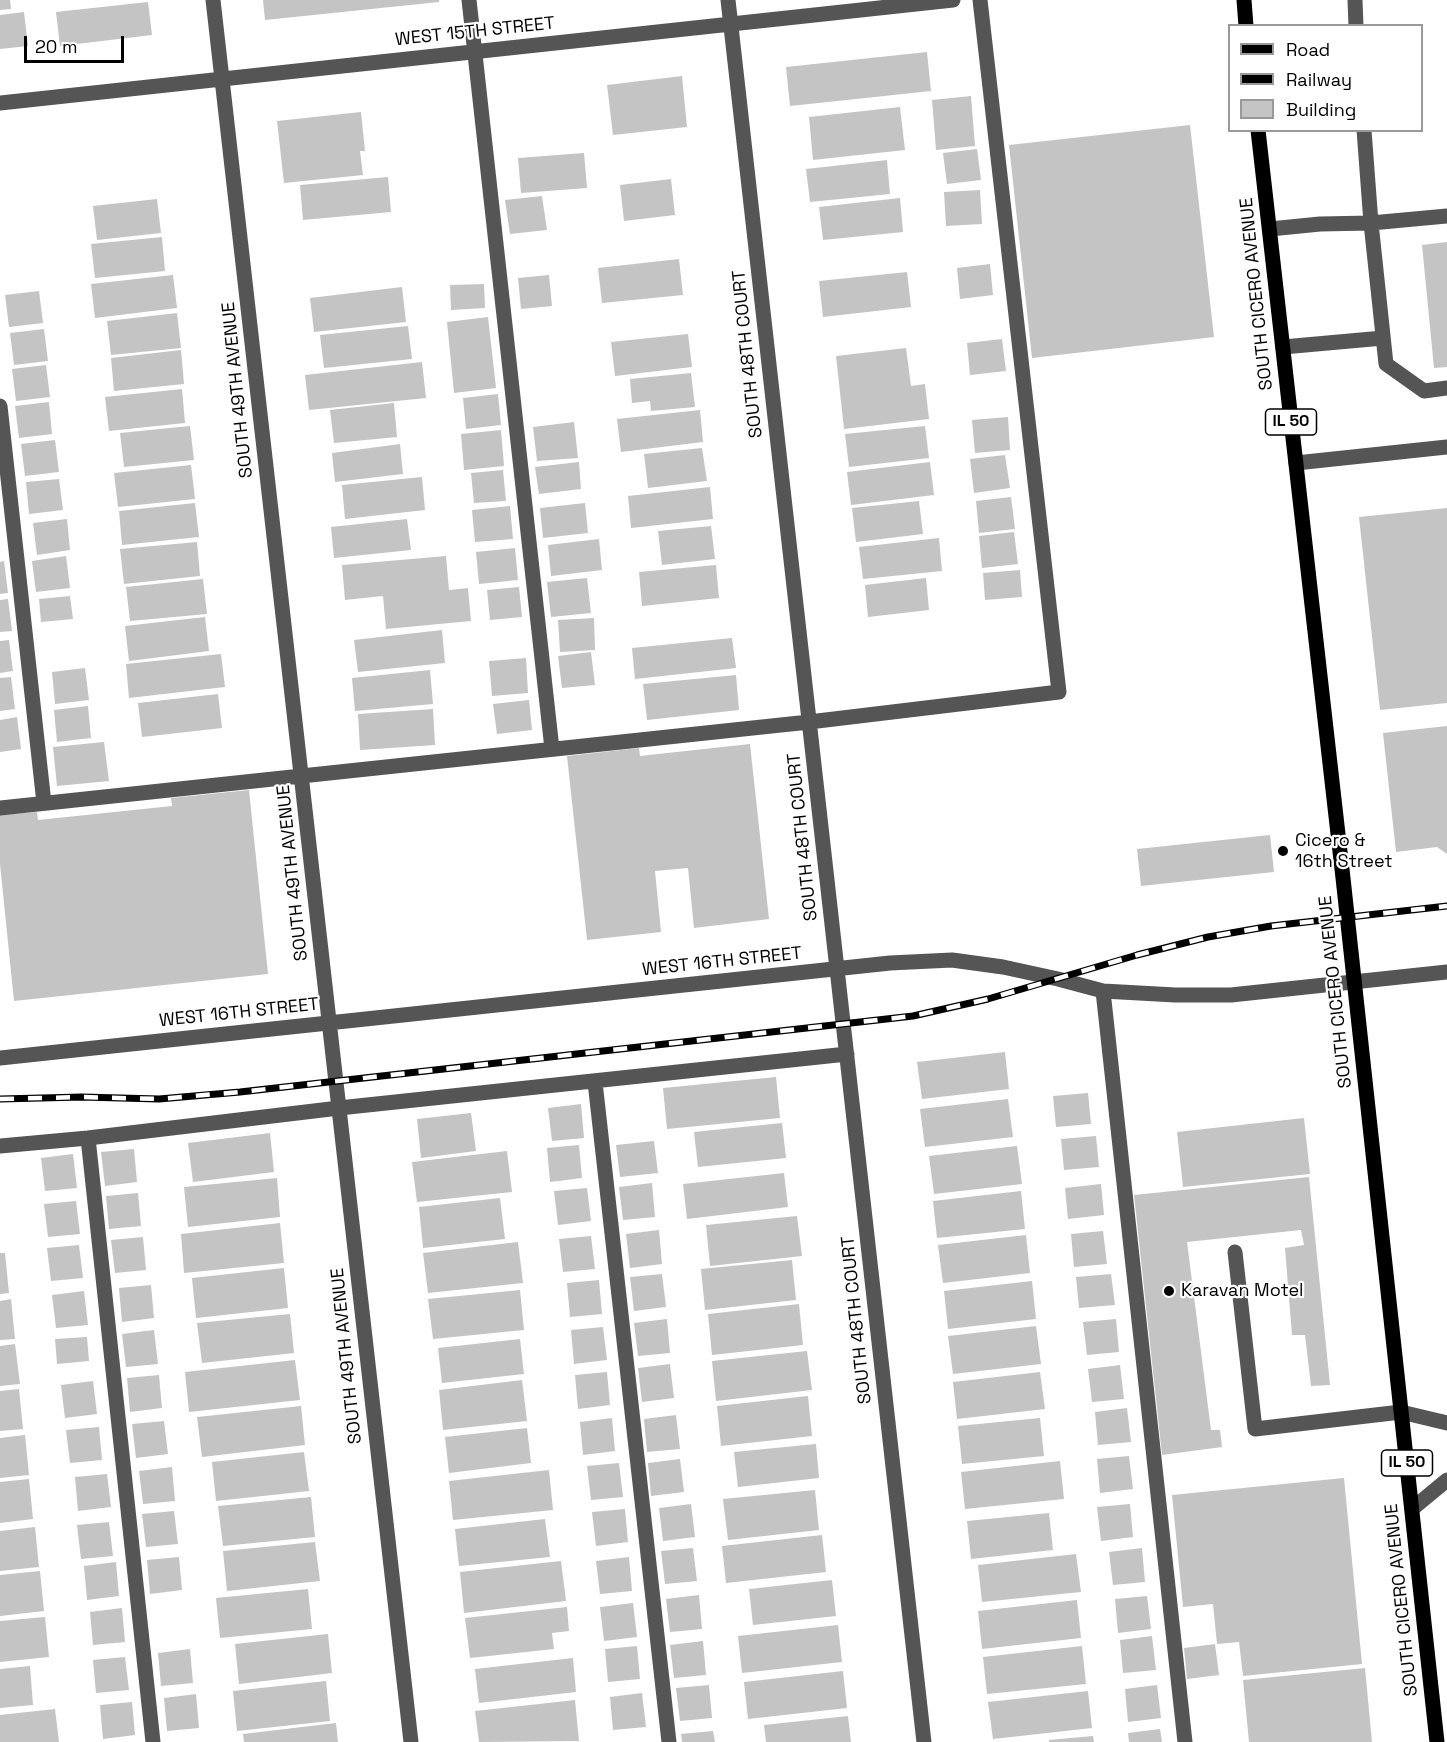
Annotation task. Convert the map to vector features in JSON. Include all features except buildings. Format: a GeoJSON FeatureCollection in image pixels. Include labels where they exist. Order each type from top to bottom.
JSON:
{"type":"FeatureCollection","features":[{"type":"Feature","properties":{"kind":"main road"},"geometry":{"type":"LineString","coordinates":[[1244,0],[1246,24]]}},
{"type":"Feature","properties":{"kind":"main road","name":"SOUTH CICERO AVENUE"},"geometry":{"type":"LineString","coordinates":[[1258,132],[1437,1742]]}},
{"type":"Feature","properties":{"kind":"street","name":"SOUTH 49TH AVENUE"},"geometry":{"type":"LineString","coordinates":[[213,0],[411,1742]]}},
{"type":"Feature","properties":{"kind":"street"},"geometry":{"type":"LineString","coordinates":[[469,0],[552,749]]}},
{"type":"Feature","properties":{"kind":"street","name":"SOUTH 48TH COURT"},"geometry":{"type":"LineString","coordinates":[[728,0],[924,1742]]}},
{"type":"Feature","properties":{"kind":"street","name":"WEST 15TH STREET"},"geometry":{"type":"LineString","coordinates":[[0,103],[953,0]]}},
{"type":"Feature","properties":{"kind":"street"},"geometry":{"type":"LineString","coordinates":[[0,808],[809,722],[1059,692],[980,0]]}},
{"type":"Feature","properties":{"kind":"street"},"geometry":{"type":"LineString","coordinates":[[1355,0],[1356,24]]}},
{"type":"Feature","properties":{"kind":"street"},"geometry":{"type":"LineString","coordinates":[[1364,132],[1386,364],[1424,391],[1447,388]]}},
{"type":"Feature","properties":{"kind":"street"},"geometry":{"type":"LineString","coordinates":[[1269,229],[1447,216]]}},
{"type":"Feature","properties":{"kind":"street"},"geometry":{"type":"LineString","coordinates":[[1283,348],[1383,338]]}},
{"type":"Feature","properties":{"kind":"street"},"geometry":{"type":"LineString","coordinates":[[0,406],[45,803]]}},
{"type":"Feature","properties":{"kind":"street"},"geometry":{"type":"LineString","coordinates":[[1296,463],[1447,447]]}},
{"type":"Feature","properties":{"kind":"street","name":"WEST 16TH STREET"},"geometry":{"type":"LineString","coordinates":[[0,1058],[890,963],[952,960],[1003,967],[1102,991],[1231,996],[1447,972]]}},
{"type":"Feature","properties":{"kind":"street"},"geometry":{"type":"LineString","coordinates":[[1102,991],[1185,1742]]}},
{"type":"Feature","properties":{"kind":"street"},"geometry":{"type":"LineString","coordinates":[[0,1146],[847,1054]]}},
{"type":"Feature","properties":{"kind":"street"},"geometry":{"type":"LineString","coordinates":[[595,1082],[669,1742]]}},
{"type":"Feature","properties":{"kind":"street"},"geometry":{"type":"LineString","coordinates":[[88,1138],[153,1742]]}},
{"type":"Feature","properties":{"kind":"street"},"geometry":{"type":"LineString","coordinates":[[1236,1252],[1255,1429],[1401,1412],[1447,1423]]}},
{"type":"Feature","properties":{"kind":"street"},"geometry":{"type":"LineString","coordinates":[[1412,1509],[1447,1480]]}},
{"type":"Feature","properties":{"kind":"railway"},"geometry":{"type":"LineString","coordinates":[[0,1099],[82,1097],[159,1099],[240,1092],[913,1016],[988,999],[1137,955],[1208,937],[1271,926],[1447,906]]}},
{"type":"Feature","properties":{"kind":"place","name":"Cicero & 16th Street"},"geometry":{"type":"Point","coordinates":[1283,851]}},
{"type":"Feature","properties":{"kind":"place","name":"Karavan Motel"},"geometry":{"type":"Point","coordinates":[1169,1291]}}]}
